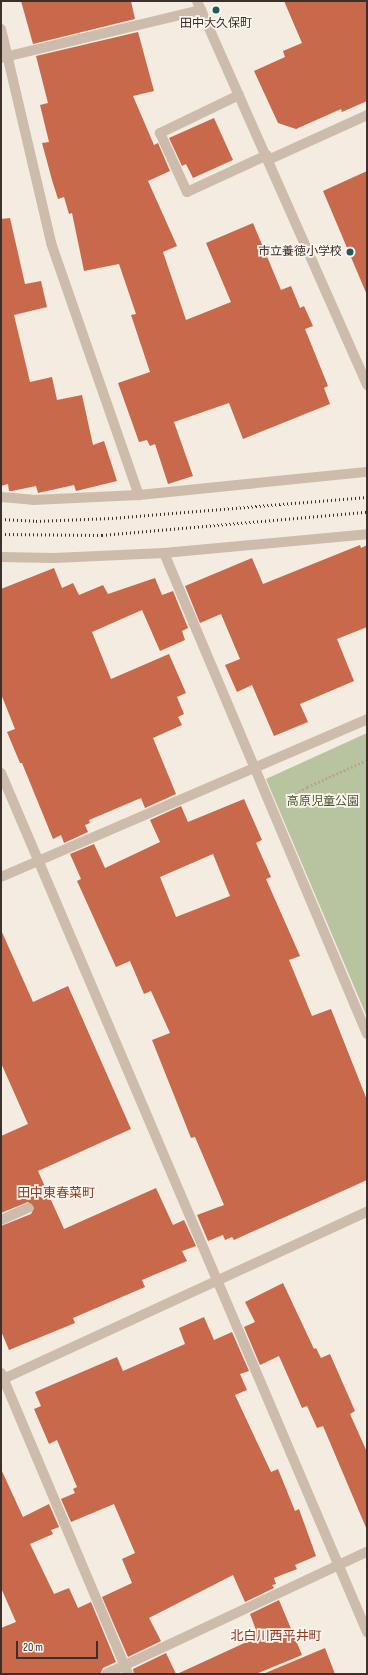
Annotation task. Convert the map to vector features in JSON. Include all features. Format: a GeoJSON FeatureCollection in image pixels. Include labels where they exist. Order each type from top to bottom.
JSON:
{"type":"FeatureCollection","features":[{"type":"Feature","properties":{"kind":"street"},"geometry":{"type":"LineString","coordinates":[[4,57],[199,6],[268,158],[367,385]]}},
{"type":"Feature","properties":{"kind":"street"},"geometry":{"type":"LineString","coordinates":[[1,29],[4,57],[51,243],[139,495]]}},
{"type":"Feature","properties":{"kind":"street"},"geometry":{"type":"LineString","coordinates":[[239,95],[160,132],[187,192],[367,115]]}},
{"type":"Feature","properties":{"kind":"street"},"geometry":{"type":"LineString","coordinates":[[1,497],[33,500],[139,495],[367,472]]}},
{"type":"Feature","properties":{"kind":"street"},"geometry":{"type":"LineString","coordinates":[[1,558],[54,558],[164,553],[367,534]]}},
{"type":"Feature","properties":{"kind":"street"},"geometry":{"type":"LineString","coordinates":[[164,553],[367,1034]]}},
{"type":"Feature","properties":{"kind":"street"},"geometry":{"type":"LineString","coordinates":[[1,877],[255,769],[367,719]]}},
{"type":"Feature","properties":{"kind":"street"},"geometry":{"type":"LineString","coordinates":[[1,773],[216,1281],[367,1632]]}},
{"type":"Feature","properties":{"kind":"street"},"geometry":{"type":"LineString","coordinates":[[1,1220],[28,1208]]}},
{"type":"Feature","properties":{"kind":"street"},"geometry":{"type":"LineString","coordinates":[[126,1670],[2,1377],[367,1212]]}},
{"type":"Feature","properties":{"kind":"street"},"geometry":{"type":"LineString","coordinates":[[106,1674],[126,1670],[367,1552]]}},
{"type":"Feature","properties":{"kind":"path"},"geometry":{"type":"LineString","coordinates":[[294,808],[292,803],[295,794],[367,760]]}},
{"type":"Feature","properties":{"kind":"green space","name":"高原児童公園"},"geometry":{"type":"Polygon","coordinates":[[[367,733],[367,1017],[266,779],[367,733]]]}},
{"type":"Feature","properties":{"kind":"building"},"geometry":{"type":"Polygon","coordinates":[[[21,1],[131,1],[135,19],[33,44],[21,1]]]}},
{"type":"Feature","properties":{"kind":"building"},"geometry":{"type":"Polygon","coordinates":[[[284,1],[367,1],[367,101],[342,112],[341,109],[296,129],[278,123],[254,71],[285,57],[283,51],[302,43],[284,1]]]}},
{"type":"Feature","properties":{"kind":"building"},"geometry":{"type":"Polygon","coordinates":[[[138,32],[154,91],[133,96],[154,145],[158,143],[170,171],[148,181],[177,246],[163,252],[186,320],[231,302],[206,243],[253,223],[281,290],[291,286],[300,308],[304,306],[313,326],[305,329],[328,386],[324,388],[330,404],[243,439],[229,403],[174,422],[193,476],[168,484],[155,444],[150,446],[147,440],[139,442],[118,383],[150,372],[131,315],[136,314],[119,264],[84,271],[72,213],[69,214],[64,197],[58,199],[52,180],[42,143],[49,142],[40,105],[48,103],[36,56],[138,32]]]}},
{"type":"Feature","properties":{"kind":"building"},"geometry":{"type":"Polygon","coordinates":[[[214,118],[233,160],[193,178],[186,164],[182,166],[169,138],[214,118]]]}},
{"type":"Feature","properties":{"kind":"building"},"geometry":{"type":"Polygon","coordinates":[[[367,171],[367,295],[323,191],[367,171]]]}},
{"type":"Feature","properties":{"kind":"building"},"geometry":{"type":"Polygon","coordinates":[[[10,218],[25,284],[41,281],[47,307],[14,315],[30,382],[52,377],[57,400],[82,395],[93,445],[104,441],[117,481],[76,491],[74,485],[38,493],[36,486],[9,491],[8,484],[1,486],[1,219],[10,218]]]}},
{"type":"Feature","properties":{"kind":"building"},"geometry":{"type":"Polygon","coordinates":[[[360,545],[361,548],[367,545],[367,627],[337,639],[354,681],[300,704],[308,722],[274,736],[252,685],[237,692],[225,665],[240,659],[221,614],[200,623],[185,586],[252,558],[263,584],[360,545]]]}},
{"type":"Feature","properties":{"kind":"building"},"geometry":{"type":"Polygon","coordinates":[[[54,568],[62,588],[73,583],[79,595],[103,585],[108,594],[155,578],[162,595],[173,591],[188,628],[182,631],[185,640],[160,651],[142,610],[92,632],[111,679],[169,654],[186,693],[177,697],[184,714],[178,717],[182,725],[153,738],[176,794],[145,808],[141,798],[89,820],[90,823],[85,825],[88,832],[64,843],[61,835],[53,839],[22,763],[20,763],[7,732],[15,729],[1,694],[1,589],[54,568]]]}},
{"type":"Feature","properties":{"kind":"building"},"geometry":{"type":"Polygon","coordinates":[[[244,799],[262,840],[256,843],[271,877],[266,879],[300,956],[289,960],[312,1016],[331,1009],[367,1100],[367,1180],[234,1240],[232,1237],[225,1240],[223,1235],[208,1241],[197,1215],[224,1205],[195,1137],[191,1138],[152,1040],[170,1033],[151,991],[144,994],[130,961],[116,967],[77,881],[81,879],[70,854],[94,844],[105,868],[160,842],[150,820],[181,806],[188,822],[244,799]],[[213,854],[160,877],[176,917],[230,896],[213,854]]]}},
{"type":"Feature","properties":{"kind":"building"},"geometry":{"type":"Polygon","coordinates":[[[1,930],[33,1002],[68,986],[131,1129],[38,1171],[64,1229],[156,1188],[173,1225],[184,1220],[196,1246],[182,1251],[187,1261],[142,1280],[145,1287],[73,1318],[75,1323],[9,1350],[1,1331],[1,1226],[31,1214],[34,1208],[28,1202],[1,1213],[1,1136],[28,1124],[1,1063],[1,930]]]}},
{"type":"Feature","properties":{"kind":"building"},"geometry":{"type":"Polygon","coordinates":[[[283,1283],[314,1349],[316,1348],[321,1358],[330,1354],[355,1411],[350,1414],[367,1452],[367,1530],[323,1426],[317,1428],[307,1406],[302,1408],[279,1356],[260,1365],[244,1327],[255,1322],[245,1302],[283,1283]]]}},
{"type":"Feature","properties":{"kind":"building"},"geometry":{"type":"Polygon","coordinates":[[[204,1317],[214,1340],[232,1332],[249,1371],[240,1374],[247,1390],[235,1395],[271,1472],[278,1469],[295,1511],[299,1509],[316,1556],[295,1565],[297,1569],[274,1578],[276,1584],[272,1585],[274,1588],[245,1602],[233,1575],[149,1618],[161,1641],[128,1657],[102,1597],[132,1583],[122,1559],[135,1553],[114,1504],[71,1522],[61,1499],[75,1493],[73,1489],[77,1487],[57,1440],[49,1444],[34,1409],[41,1406],[35,1392],[117,1357],[123,1371],[185,1344],[179,1328],[204,1317]]]}},
{"type":"Feature","properties":{"kind":"building"},"geometry":{"type":"Polygon","coordinates":[[[1,1469],[23,1517],[49,1504],[59,1527],[51,1530],[53,1534],[30,1544],[54,1594],[69,1588],[78,1608],[91,1602],[116,1662],[103,1668],[100,1674],[1,1674],[1,1628],[16,1622],[1,1588],[1,1469]]]}},
{"type":"Feature","properties":{"kind":"building"},"geometry":{"type":"Polygon","coordinates":[[[279,1600],[302,1655],[256,1674],[177,1674],[251,1640],[248,1633],[256,1630],[250,1614],[279,1600]]]}},
{"type":"Feature","properties":{"kind":"building"},"geometry":{"type":"Polygon","coordinates":[[[325,1648],[335,1674],[263,1674],[325,1648]]]}},
{"type":"Feature","properties":{"kind":"building"},"geometry":{"type":"Polygon","coordinates":[[[166,1653],[176,1674],[134,1674],[133,1669],[166,1653]]]}},
{"type":"Feature","properties":{"kind":"railway"},"geometry":{"type":"LineString","coordinates":[[1,519],[36,521],[112,518],[367,497]]}},
{"type":"Feature","properties":{"kind":"railway"},"geometry":{"type":"LineString","coordinates":[[1,534],[102,535],[367,512]]}},
{"type":"Feature","properties":{"kind":"place","name":"田中大久保町"},"geometry":{"type":"Point","coordinates":[216,10]}},
{"type":"Feature","properties":{"kind":"place","name":"市立養徳小学校"},"geometry":{"type":"Point","coordinates":[350,252]}},
{"type":"Feature","properties":{"kind":"district","name":"田中東春菜町"},"geometry":{"type":"Point","coordinates":[56,1193]}},
{"type":"Feature","properties":{"kind":"district","name":"北白川西平井町"},"geometry":{"type":"Point","coordinates":[276,1636]}}]}
